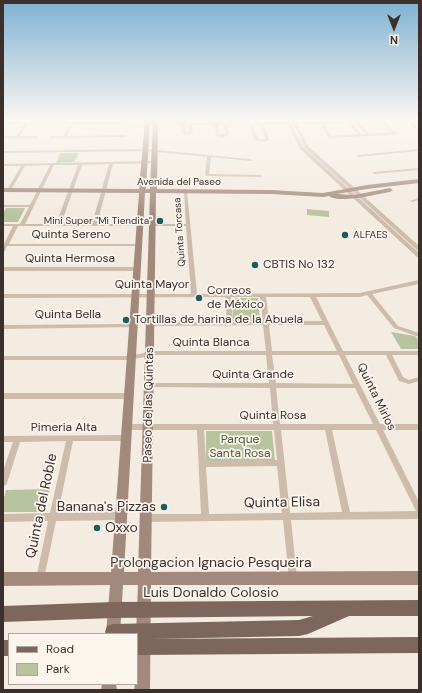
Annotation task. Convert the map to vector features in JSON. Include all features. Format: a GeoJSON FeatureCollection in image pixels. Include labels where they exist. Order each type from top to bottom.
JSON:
{"type":"FeatureCollection","features":[{"type":"Feature","properties":{"kind":"main road","name":"Paseo de las Quintas"},"geometry":{"type":"LineString","coordinates":[[142,690],[141,642],[145,579],[153,192],[151,152]]}},
{"type":"Feature","properties":{"kind":"main road","name":"Paseo de las Quintas"},"geometry":{"type":"LineString","coordinates":[[113,633],[143,192],[151,156]]}},
{"type":"Feature","properties":{"kind":"main road","name":"Avenida del Paseo"},"geometry":{"type":"LineString","coordinates":[[6,190],[276,192],[322,195],[419,181]]}},
{"type":"Feature","properties":{"kind":"main road"},"geometry":{"type":"LineString","coordinates":[[322,195],[354,197],[419,185]]}},
{"type":"Feature","properties":{"kind":"main road","name":"Prolongacion Ignacio Pesqueira"},"geometry":{"type":"LineString","coordinates":[[3,579],[419,578]]}},
{"type":"Feature","properties":{"kind":"main road","name":"Luis Donaldo Colosio"},"geometry":{"type":"LineString","coordinates":[[3,614],[114,610],[419,608]]}},
{"type":"Feature","properties":{"kind":"main road"},"geometry":{"type":"LineString","coordinates":[[141,642],[299,628],[308,626],[347,609]]}},
{"type":"Feature","properties":{"kind":"main road"},"geometry":{"type":"LineString","coordinates":[[141,642],[419,645]]}},
{"type":"Feature","properties":{"kind":"street"},"geometry":{"type":"LineString","coordinates":[[16,152],[151,156],[191,155],[250,160]]}},
{"type":"Feature","properties":{"kind":"street"},"geometry":{"type":"LineString","coordinates":[[306,152],[346,191],[419,256]]}},
{"type":"Feature","properties":{"kind":"street"},"geometry":{"type":"LineString","coordinates":[[312,152],[419,249]]}},
{"type":"Feature","properties":{"kind":"street"},"geometry":{"type":"LineString","coordinates":[[358,156],[395,152]]}},
{"type":"Feature","properties":{"kind":"street"},"geometry":{"type":"LineString","coordinates":[[3,165],[111,163],[151,156]]}},
{"type":"Feature","properties":{"kind":"street"},"geometry":{"type":"LineString","coordinates":[[209,157],[206,175],[260,176]]}},
{"type":"Feature","properties":{"kind":"street"},"geometry":{"type":"LineString","coordinates":[[58,225],[81,163]]}},
{"type":"Feature","properties":{"kind":"street"},"geometry":{"type":"LineString","coordinates":[[94,225],[111,163]]}},
{"type":"Feature","properties":{"kind":"street"},"geometry":{"type":"LineString","coordinates":[[22,225],[53,164]]}},
{"type":"Feature","properties":{"kind":"street"},"geometry":{"type":"LineString","coordinates":[[6,190],[23,165]]}},
{"type":"Feature","properties":{"kind":"street"},"geometry":{"type":"LineString","coordinates":[[374,173],[419,169]]}},
{"type":"Feature","properties":{"kind":"street","name":"Quinta Torcasa"},"geometry":{"type":"LineString","coordinates":[[186,192],[194,296]]}},
{"type":"Feature","properties":{"kind":"street"},"geometry":{"type":"LineString","coordinates":[[412,201],[419,199]]}},
{"type":"Feature","properties":{"kind":"street"},"geometry":{"type":"LineString","coordinates":[[3,206],[31,206]]}},
{"type":"Feature","properties":{"kind":"street"},"geometry":{"type":"LineString","coordinates":[[3,225],[188,225]]}},
{"type":"Feature","properties":{"kind":"street"},"geometry":{"type":"LineString","coordinates":[[4,247],[16,225]]}},
{"type":"Feature","properties":{"kind":"street","name":"Quinta Sereno"},"geometry":{"type":"LineString","coordinates":[[4,247],[139,245]]}},
{"type":"Feature","properties":{"kind":"street","name":"Quinta Hermosa"},"geometry":{"type":"LineString","coordinates":[[3,269],[138,269]]}},
{"type":"Feature","properties":{"kind":"street","name":"Quinta Mayor"},"geometry":{"type":"LineString","coordinates":[[3,296],[369,294],[419,282]]}},
{"type":"Feature","properties":{"kind":"street"},"geometry":{"type":"LineString","coordinates":[[369,294],[396,327],[419,335]]}},
{"type":"Feature","properties":{"kind":"street"},"geometry":{"type":"LineString","coordinates":[[228,295],[230,324]]}},
{"type":"Feature","properties":{"kind":"street"},"geometry":{"type":"LineString","coordinates":[[263,295],[293,579]]}},
{"type":"Feature","properties":{"kind":"street","name":"Quinta Mirlos"},"geometry":{"type":"LineString","coordinates":[[312,295],[419,510]]}},
{"type":"Feature","properties":{"kind":"street"},"geometry":{"type":"LineString","coordinates":[[150,324],[326,323]]}},
{"type":"Feature","properties":{"kind":"street","name":"Quinta Bella"},"geometry":{"type":"LineString","coordinates":[[3,327],[134,326]]}},
{"type":"Feature","properties":{"kind":"street"},"geometry":{"type":"LineString","coordinates":[[388,353],[402,379],[409,382],[419,379]]}},
{"type":"Feature","properties":{"kind":"street","name":"Quinta Blanca"},"geometry":{"type":"LineString","coordinates":[[3,358],[132,357],[150,354],[419,353]]}},
{"type":"Feature","properties":{"kind":"street","name":"Quinta Grande"},"geometry":{"type":"LineString","coordinates":[[149,385],[357,386]]}},
{"type":"Feature","properties":{"kind":"street"},"geometry":{"type":"LineString","coordinates":[[3,396],[129,396]]}},
{"type":"Feature","properties":{"kind":"street","name":"Quinta Rosa"},"geometry":{"type":"LineString","coordinates":[[127,427],[419,427]]}},
{"type":"Feature","properties":{"kind":"street"},"geometry":{"type":"LineString","coordinates":[[200,427],[205,517]]}},
{"type":"Feature","properties":{"kind":"street"},"geometry":{"type":"LineString","coordinates":[[328,427],[347,516]]}},
{"type":"Feature","properties":{"kind":"street","name":"Pimeria Alta"},"geometry":{"type":"LineString","coordinates":[[3,439],[126,438]]}},
{"type":"Feature","properties":{"kind":"street"},"geometry":{"type":"LineString","coordinates":[[3,483],[16,439]]}},
{"type":"Feature","properties":{"kind":"street","name":"Quinta del Roble"},"geometry":{"type":"LineString","coordinates":[[40,579],[70,439]]}},
{"type":"Feature","properties":{"kind":"street"},"geometry":{"type":"LineString","coordinates":[[202,464],[281,463]]}},
{"type":"Feature","properties":{"kind":"street","name":"Quinta Elisa"},"geometry":{"type":"LineString","coordinates":[[146,518],[419,515]]}},
{"type":"Feature","properties":{"kind":"street"},"geometry":{"type":"LineString","coordinates":[[3,518],[121,516]]}},
{"type":"Feature","properties":{"kind":"green space"},"geometry":{"type":"Polygon","coordinates":[[[60,153],[79,153],[74,162],[56,163],[60,153]]]}},
{"type":"Feature","properties":{"kind":"green space"},"geometry":{"type":"Polygon","coordinates":[[[6,208],[25,208],[18,222],[3,222],[3,213],[6,208]]]}},
{"type":"Feature","properties":{"kind":"green space"},"geometry":{"type":"Polygon","coordinates":[[[307,209],[329,211],[329,217],[307,215],[307,209]]]}},
{"type":"Feature","properties":{"kind":"green space"},"geometry":{"type":"Polygon","coordinates":[[[232,298],[258,298],[260,321],[233,321],[232,298]]]}},
{"type":"Feature","properties":{"kind":"green space"},"geometry":{"type":"Polygon","coordinates":[[[391,332],[415,336],[419,340],[419,349],[401,349],[391,332]]]}},
{"type":"Feature","properties":{"kind":"green space","name":"Parque Santa Rosa"},"geometry":{"type":"Polygon","coordinates":[[[206,431],[272,431],[275,461],[206,462],[206,431]]]}},
{"type":"Feature","properties":{"kind":"green space"},"geometry":{"type":"Polygon","coordinates":[[[50,489],[45,512],[3,512],[3,501],[6,490],[50,489]]]}},
{"type":"Feature","properties":{"kind":"place","name":"Mini Super \"Mi Tiendita\""},"geometry":{"type":"Point","coordinates":[160,221]}},
{"type":"Feature","properties":{"kind":"place","name":"ALFAES"},"geometry":{"type":"Point","coordinates":[345,235]}},
{"type":"Feature","properties":{"kind":"place","name":"CBTIS No 132"},"geometry":{"type":"Point","coordinates":[255,265]}},
{"type":"Feature","properties":{"kind":"place","name":"Correos de México"},"geometry":{"type":"Point","coordinates":[199,298]}},
{"type":"Feature","properties":{"kind":"place","name":"Tortillas de harina de la Abuela"},"geometry":{"type":"Point","coordinates":[126,320]}},
{"type":"Feature","properties":{"kind":"place","name":"Banana's Pizzas"},"geometry":{"type":"Point","coordinates":[164,507]}},
{"type":"Feature","properties":{"kind":"place","name":"Oxxo"},"geometry":{"type":"Point","coordinates":[97,528]}}]}
